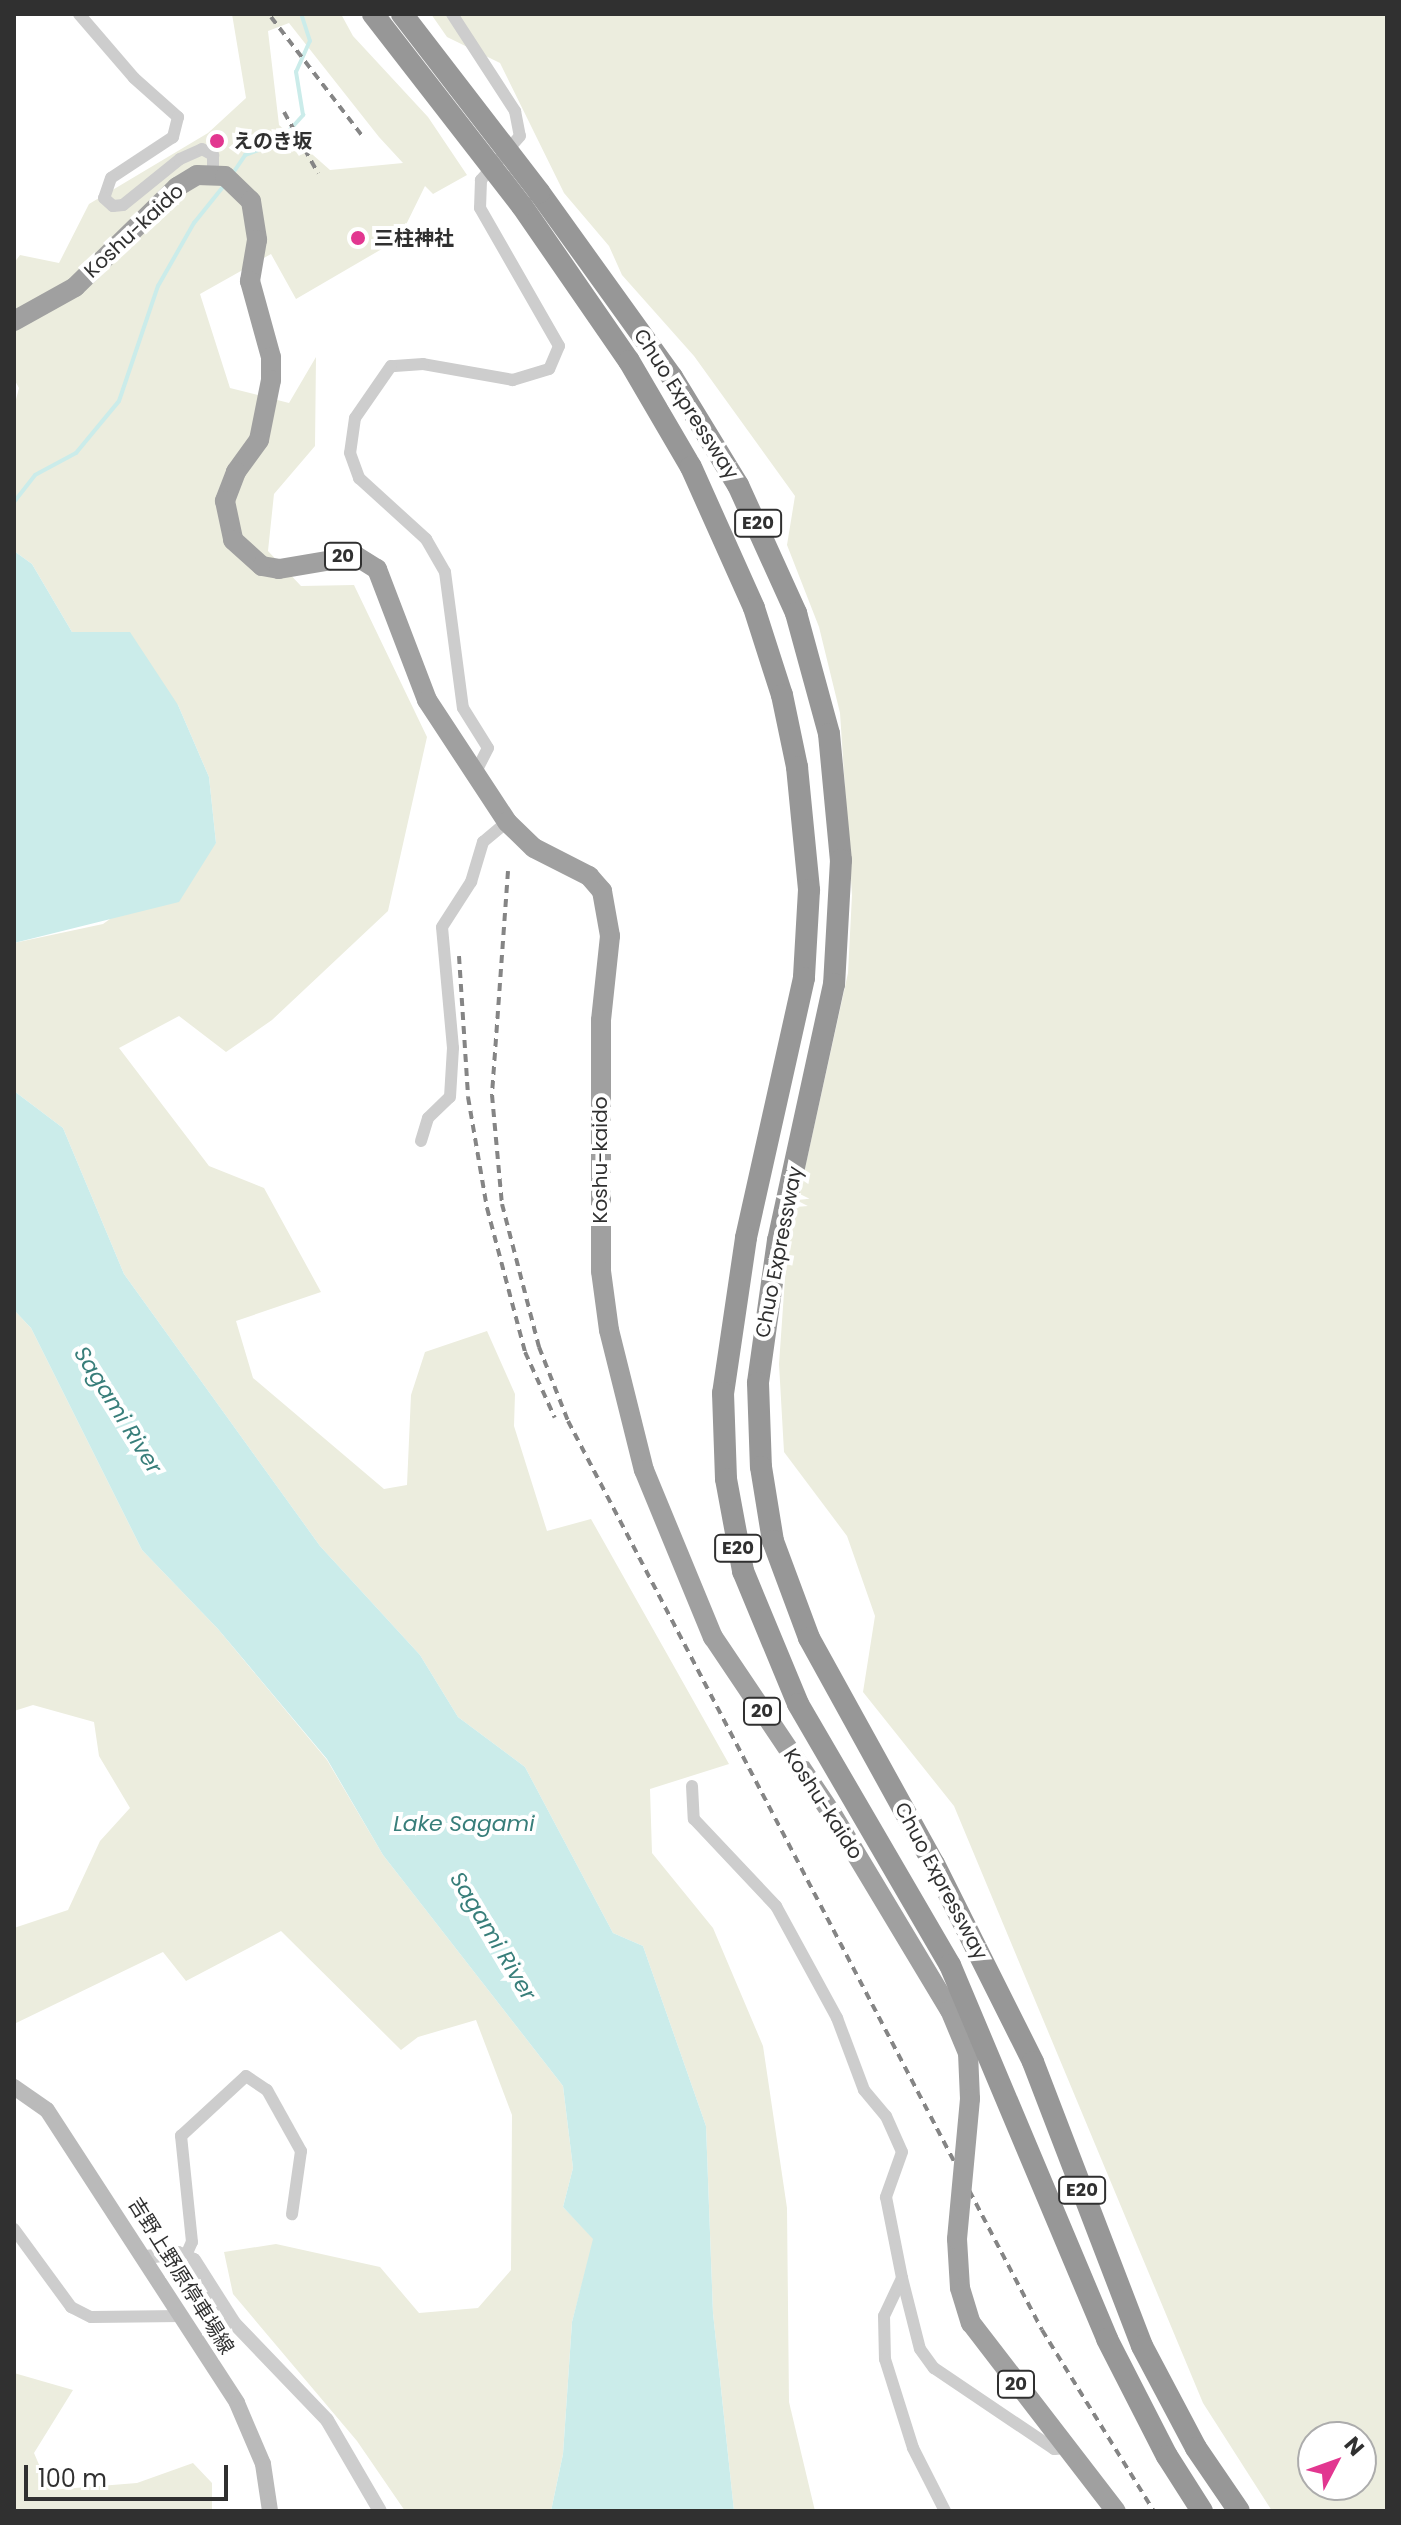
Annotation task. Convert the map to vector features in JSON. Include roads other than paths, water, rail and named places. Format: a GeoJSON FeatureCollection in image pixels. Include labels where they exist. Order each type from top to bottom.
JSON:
{"type":"FeatureCollection","features":[{"type":"Feature","properties":{"kind":"highway","name":"Chuo Expressway"},"geometry":{"type":"LineString","coordinates":[[373,14],[531,199],[657,407],[736,563],[771,655],[790,730],[809,890],[804,978],[727,1351],[723,1437],[732,1525],[758,1616],[777,1661],[950,1965],[1107,2339],[1167,2456],[1202,2511]]}},
{"type":"Feature","properties":{"kind":"highway","name":"Chuo Expressway"},"geometry":{"type":"LineString","coordinates":[[402,14],[531,199],[698,416],[782,576],[809,650],[829,734],[839,818],[841,907],[826,1031],[767,1303],[758,1383],[761,1467],[773,1541],[809,1638],[934,1864],[1033,2062],[1142,2346],[1196,2448],[1239,2511]]}},
{"type":"Feature","properties":{"kind":"highway","name":"Koshu-kaido"},"geometry":{"type":"LineString","coordinates":[[14,321],[75,287],[177,187],[225,178],[254,208],[257,240],[250,281],[271,380],[259,440],[236,472],[225,501],[233,540],[249,560],[279,569],[344,555],[367,560],[383,579],[427,700],[507,822],[534,848],[589,876],[608,908],[610,936],[600,1047],[601,1271],[609,1330],[644,1470],[713,1637],[832,1814],[950,2010],[968,2053],[970,2099],[957,2239],[960,2288],[971,2323],[1116,2511]]}},
{"type":"Feature","properties":{"kind":"main road","name":"吉野上野原停車場線"},"geometry":{"type":"LineString","coordinates":[[14,2087],[47,2110],[146,2257],[253,2433],[270,2511]]}},
{"type":"Feature","properties":{"kind":"street"},"geometry":{"type":"LineString","coordinates":[[79,14],[146,89],[177,112],[177,131],[149,156],[111,178],[104,198],[113,206],[123,205],[180,159],[202,149],[212,152],[225,178]]}},
{"type":"Feature","properties":{"kind":"street"},"geometry":{"type":"LineString","coordinates":[[452,14],[515,111],[520,136],[481,180],[480,208],[559,346],[549,369],[513,380],[423,364],[391,366],[355,418],[350,453],[359,478],[426,539],[445,572],[463,708],[488,748],[476,772]]}},
{"type":"Feature","properties":{"kind":"street"},"geometry":{"type":"LineString","coordinates":[[421,1141],[428,1118],[450,1097],[453,1048],[442,927],[471,882],[483,842],[507,822]]}},
{"type":"Feature","properties":{"kind":"street"},"geometry":{"type":"LineString","coordinates":[[692,1786],[694,1819],[776,1906],[837,2018],[864,2090],[886,2116],[902,2152],[886,2197],[920,2349],[934,2368],[1054,2449],[1068,2448]]}},
{"type":"Feature","properties":{"kind":"street"},"geometry":{"type":"LineString","coordinates":[[187,2253],[192,2242],[181,2136],[246,2076],[267,2090],[301,2151],[292,2214]]}},
{"type":"Feature","properties":{"kind":"street"},"geometry":{"type":"LineString","coordinates":[[14,2229],[71,2307],[91,2317],[182,2316]]}},
{"type":"Feature","properties":{"kind":"street"},"geometry":{"type":"LineString","coordinates":[[146,2257],[187,2253]]}},
{"type":"Feature","properties":{"kind":"street"},"geometry":{"type":"LineString","coordinates":[[187,2253],[234,2323],[327,2420],[380,2511]]}},
{"type":"Feature","properties":{"kind":"street"},"geometry":{"type":"LineString","coordinates":[[902,2278],[884,2316],[885,2359],[913,2448],[945,2511]]}},
{"type":"Feature","properties":{"kind":"water"},"geometry":{"type":"Polygon","coordinates":[[[14,551],[32,564],[72,632],[130,632],[178,705],[209,777],[216,843],[179,902],[14,943],[14,551]]]}},
{"type":"Feature","properties":{"kind":"water","name":"Lake Sagami"},"geometry":{"type":"Polygon","coordinates":[[[14,1091],[63,1128],[124,1274],[320,1546],[420,1655],[458,1717],[525,1767],[613,1933],[643,1946],[706,2126],[713,2313],[734,2511],[551,2511],[563,2454],[572,2322],[593,2239],[563,2207],[573,2168],[563,2086],[383,1855],[327,1759],[218,1629],[142,1550],[31,1328],[14,1310],[14,1091]]]}},
{"type":"Feature","properties":{"kind":"waterway"},"geometry":{"type":"LineString","coordinates":[[233,173],[245,155],[278,143],[303,115],[296,72],[310,41],[301,14]]}},
{"type":"Feature","properties":{"kind":"waterway"},"geometry":{"type":"LineString","coordinates":[[14,502],[35,475],[76,453],[119,401],[158,286],[194,223],[226,183]]}},
{"type":"Feature","properties":{"kind":"railway"},"geometry":{"type":"LineString","coordinates":[[271,17],[364,138]]}},
{"type":"Feature","properties":{"kind":"railway"},"geometry":{"type":"LineString","coordinates":[[284,112],[318,173]]}},
{"type":"Feature","properties":{"kind":"railway"},"geometry":{"type":"LineString","coordinates":[[508,871],[492,1095],[502,1204],[539,1347],[568,1421],[1042,2330],[1154,2511]]}},
{"type":"Feature","properties":{"kind":"railway"},"geometry":{"type":"LineString","coordinates":[[459,956],[468,1097],[487,1208],[525,1352],[555,1418]]}},
{"type":"Feature","properties":{"kind":"place","name":"えのき坂"},"geometry":{"type":"Point","coordinates":[217,141]}},
{"type":"Feature","properties":{"kind":"place","name":"三柱神社"},"geometry":{"type":"Point","coordinates":[358,238]}},
{"type":"Feature","properties":{"kind":"water label","name":"Sagami River"},"geometry":{"type":"Point","coordinates":[118,1410]}},
{"type":"Feature","properties":{"kind":"water label","name":"Sagami River"},"geometry":{"type":"Point","coordinates":[493,1936]}}]}
